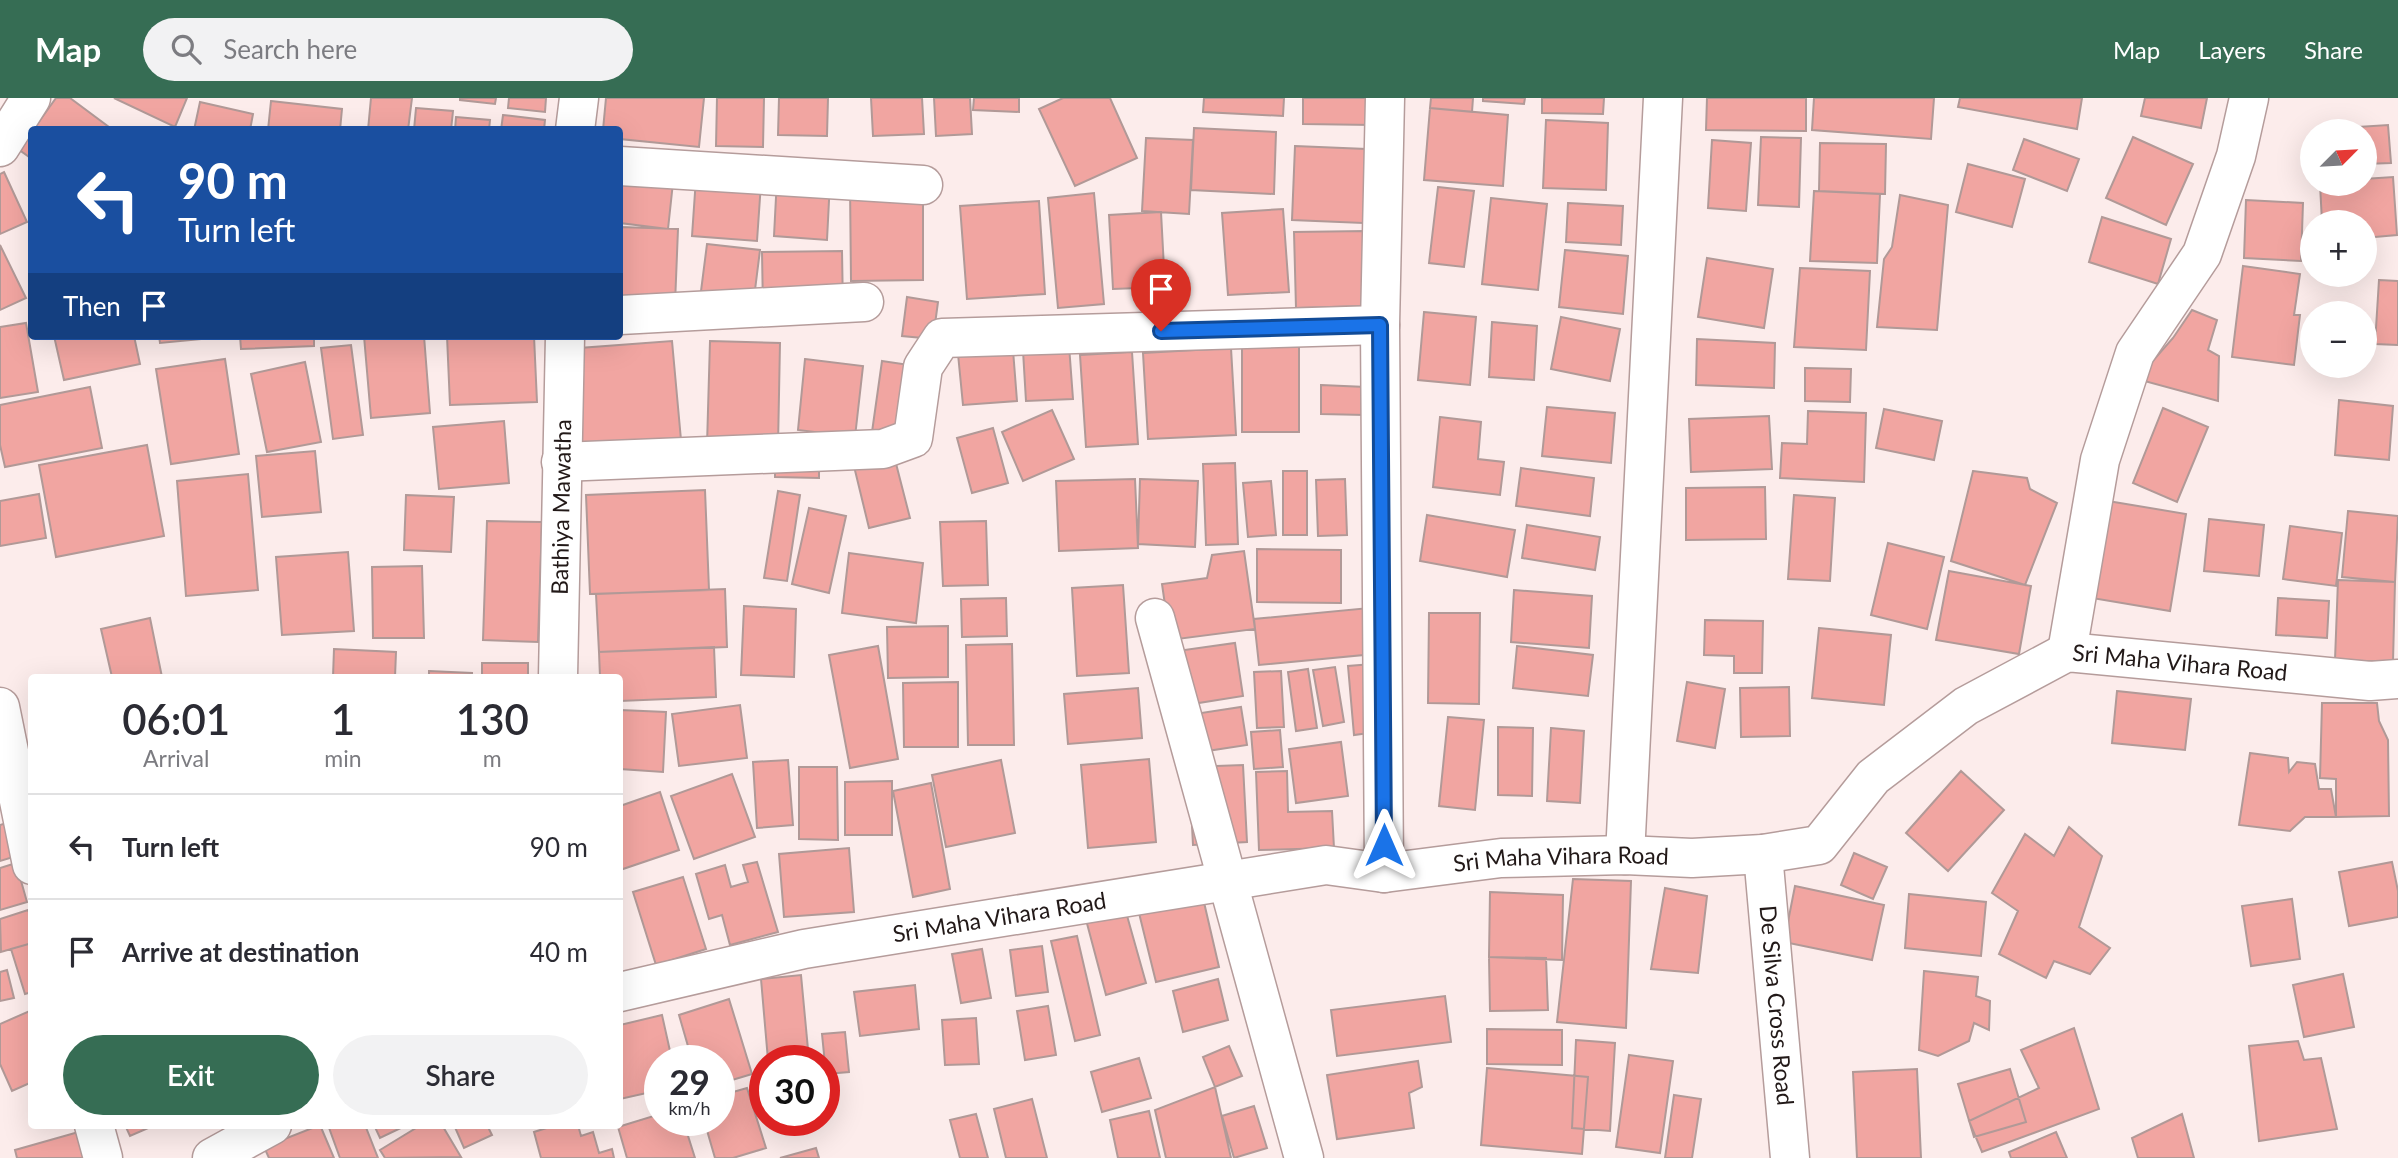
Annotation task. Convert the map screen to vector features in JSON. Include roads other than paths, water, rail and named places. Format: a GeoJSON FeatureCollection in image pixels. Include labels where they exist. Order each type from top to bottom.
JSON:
{"type":"FeatureCollection","features":[{"type":"Feature","properties":{"kind":"street"},"geometry":{"type":"LineString","coordinates":[[0,147],[31,98]]}},
{"type":"Feature","properties":{"kind":"street"},"geometry":{"type":"LineString","coordinates":[[576,126],[579,98]]}},
{"type":"Feature","properties":{"kind":"street"},"geometry":{"type":"LineString","coordinates":[[1384,873],[1380,325],[1385,98]]}},
{"type":"Feature","properties":{"kind":"street"},"geometry":{"type":"LineString","coordinates":[[1625,855],[1662,98]]}},
{"type":"Feature","properties":{"kind":"street"},"geometry":{"type":"LineString","coordinates":[[2067,652],[2099,460],[2135,353],[2202,254],[2236,156],[2249,98]]}},
{"type":"Feature","properties":{"kind":"street"},"geometry":{"type":"LineString","coordinates":[[623,166],[923,185]]}},
{"type":"Feature","properties":{"kind":"street"},"geometry":{"type":"LineString","coordinates":[[623,315],[864,302]]}},
{"type":"Feature","properties":{"kind":"street"},"geometry":{"type":"LineString","coordinates":[[561,462],[883,449],[913,438],[923,367],[942,338],[1380,325]]}},
{"type":"Feature","properties":{"kind":"street","name":"Bathiya Mawatha"},"geometry":{"type":"LineString","coordinates":[[558,674],[565,340]]}},
{"type":"Feature","properties":{"kind":"street"},"geometry":{"type":"LineString","coordinates":[[1155,618],[1304,1158]]}},
{"type":"Feature","properties":{"kind":"street","name":"Sri Maha Vihara Road"},"geometry":{"type":"LineString","coordinates":[[623,991],[804,950],[1326,865],[1384,873],[1501,858],[1625,855],[1692,859],[1763,854],[1819,845],[1873,777],[1966,706],[2067,652],[2370,681],[2398,678]]}},
{"type":"Feature","properties":{"kind":"street"},"geometry":{"type":"LineString","coordinates":[[0,707],[28,845]]}},
{"type":"Feature","properties":{"kind":"street","name":"De Silva Cross Road"},"geometry":{"type":"LineString","coordinates":[[1763,854],[1790,1158]]}},
{"type":"Feature","properties":{"kind":"street"},"geometry":{"type":"LineString","coordinates":[[95,1129],[103,1158]]}},
{"type":"Feature","properties":{"kind":"street"},"geometry":{"type":"LineString","coordinates":[[212,1158],[265,1129]]}}]}
